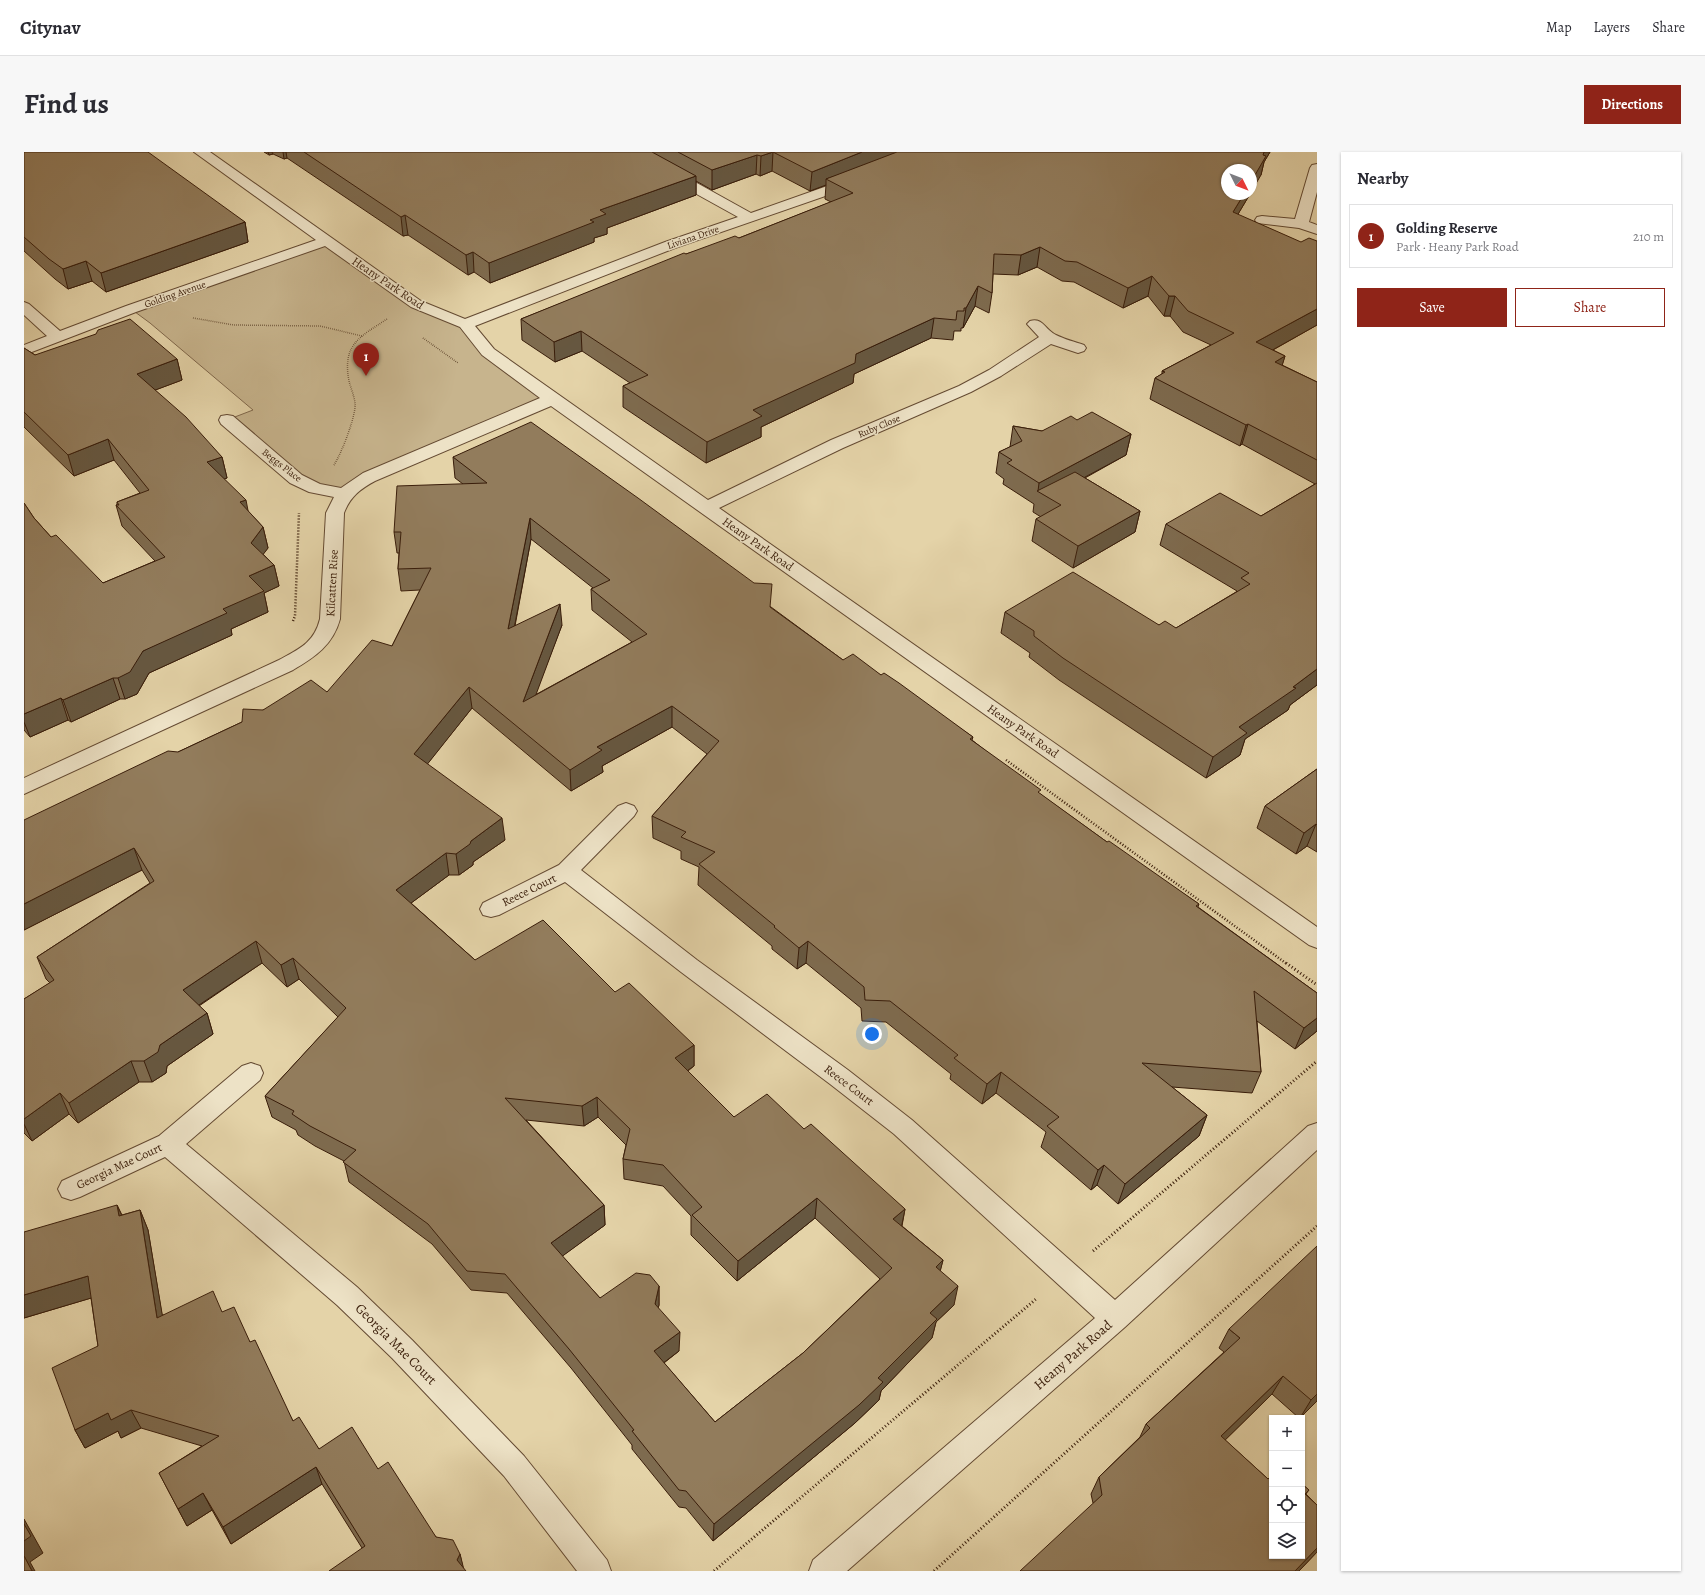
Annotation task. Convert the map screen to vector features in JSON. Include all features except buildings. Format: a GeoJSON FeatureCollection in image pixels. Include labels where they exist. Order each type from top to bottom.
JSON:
{"type":"FeatureCollection","features":[{"type":"Feature","properties":{"kind":"street","name":"Heany Park Road"},"geometry":{"type":"LineString","coordinates":[[201,152],[416,304],[465,324],[488,352],[552,400],[1317,939]]}},
{"type":"Feature","properties":{"kind":"street"},"geometry":{"type":"LineString","coordinates":[[631,152],[750,218]]}},
{"type":"Feature","properties":{"kind":"street"},"geometry":{"type":"LineString","coordinates":[[1301,224],[1317,168]]}},
{"type":"Feature","properties":{"kind":"street","name":"Liviana Drive"},"geometry":{"type":"LineString","coordinates":[[465,324],[644,254],[812,197],[864,177]]}},
{"type":"Feature","properties":{"kind":"street"},"geometry":{"type":"LineString","coordinates":[[1262,220],[1301,224],[1317,230]]}},
{"type":"Feature","properties":{"kind":"street","name":"Golding Avenue"},"geometry":{"type":"LineString","coordinates":[[24,350],[57,336],[327,241]]}},
{"type":"Feature","properties":{"kind":"street"},"geometry":{"type":"LineString","coordinates":[[24,307],[57,336]]}},
{"type":"Feature","properties":{"kind":"street"},"geometry":{"type":"LineString","coordinates":[[1035,324],[1049,338],[1078,348]]}},
{"type":"Feature","properties":{"kind":"street","name":"Ruby Close"},"geometry":{"type":"LineString","coordinates":[[706,508],[837,444],[965,389],[995,373],[1049,338]]}},
{"type":"Feature","properties":{"kind":"street","name":"Kilcatten Rise"},"geometry":{"type":"LineString","coordinates":[[24,787],[286,665],[309,650],[323,639],[328,629],[330,619],[335,512],[344,494],[353,486],[377,474],[552,400]]}},
{"type":"Feature","properties":{"kind":"street","name":"Beggs Place"},"geometry":{"type":"LineString","coordinates":[[227,420],[296,479],[315,488],[344,494]]}},
{"type":"Feature","properties":{"kind":"street","name":"Reece Court"},"geometry":{"type":"LineString","coordinates":[[490,909],[567,871],[626,811]]}},
{"type":"Feature","properties":{"kind":"street","name":"Reece Court"},"geometry":{"type":"LineString","coordinates":[[567,871],[689,966],[827,1068],[903,1127],[1115,1318]]}},
{"type":"Feature","properties":{"kind":"street","name":"Georgia Mae Court"},"geometry":{"type":"LineString","coordinates":[[71,1189],[168,1144],[251,1073]]}},
{"type":"Feature","properties":{"kind":"street","name":"Heany Park Road"},"geometry":{"type":"LineString","coordinates":[[824,1571],[1115,1318],[1316,1137]]}},
{"type":"Feature","properties":{"kind":"street","name":"Georgia Mae Court"},"geometry":{"type":"LineString","coordinates":[[168,1144],[347,1296],[402,1349],[514,1466],[596,1571]]}},
{"type":"Feature","properties":{"kind":"path"},"geometry":{"type":"LineString","coordinates":[[333,466],[342,452],[355,407],[347,369],[347,358],[353,346],[362,336],[392,316]]}},
{"type":"Feature","properties":{"kind":"path"},"geometry":{"type":"LineString","coordinates":[[192,318],[234,325],[320,326],[362,336]]}},
{"type":"Feature","properties":{"kind":"path"},"geometry":{"type":"LineString","coordinates":[[293,622],[295,616],[299,509]]}},
{"type":"Feature","properties":{"kind":"path"},"geometry":{"type":"LineString","coordinates":[[1307,978],[1317,985]]}},
{"type":"Feature","properties":{"kind":"path"},"geometry":{"type":"LineString","coordinates":[[1088,1255],[1317,1062]]}},
{"type":"Feature","properties":{"kind":"path"},"geometry":{"type":"LineString","coordinates":[[934,1571],[1317,1226]]}},
{"type":"Feature","properties":{"kind":"path"},"geometry":{"type":"LineString","coordinates":[[714,1571],[1036,1299]]}},
{"type":"Feature","properties":{"kind":"shaded area"},"geometry":{"type":"Polygon","coordinates":[[[327,241],[416,304],[453,318],[552,399],[344,494],[315,488],[227,420],[253,410],[150,323],[131,309],[327,241]]]}},
{"type":"Feature","properties":{"kind":"place","name":"Golding Reserve"},"geometry":{"type":"Point","coordinates":[366,376]}}]}
